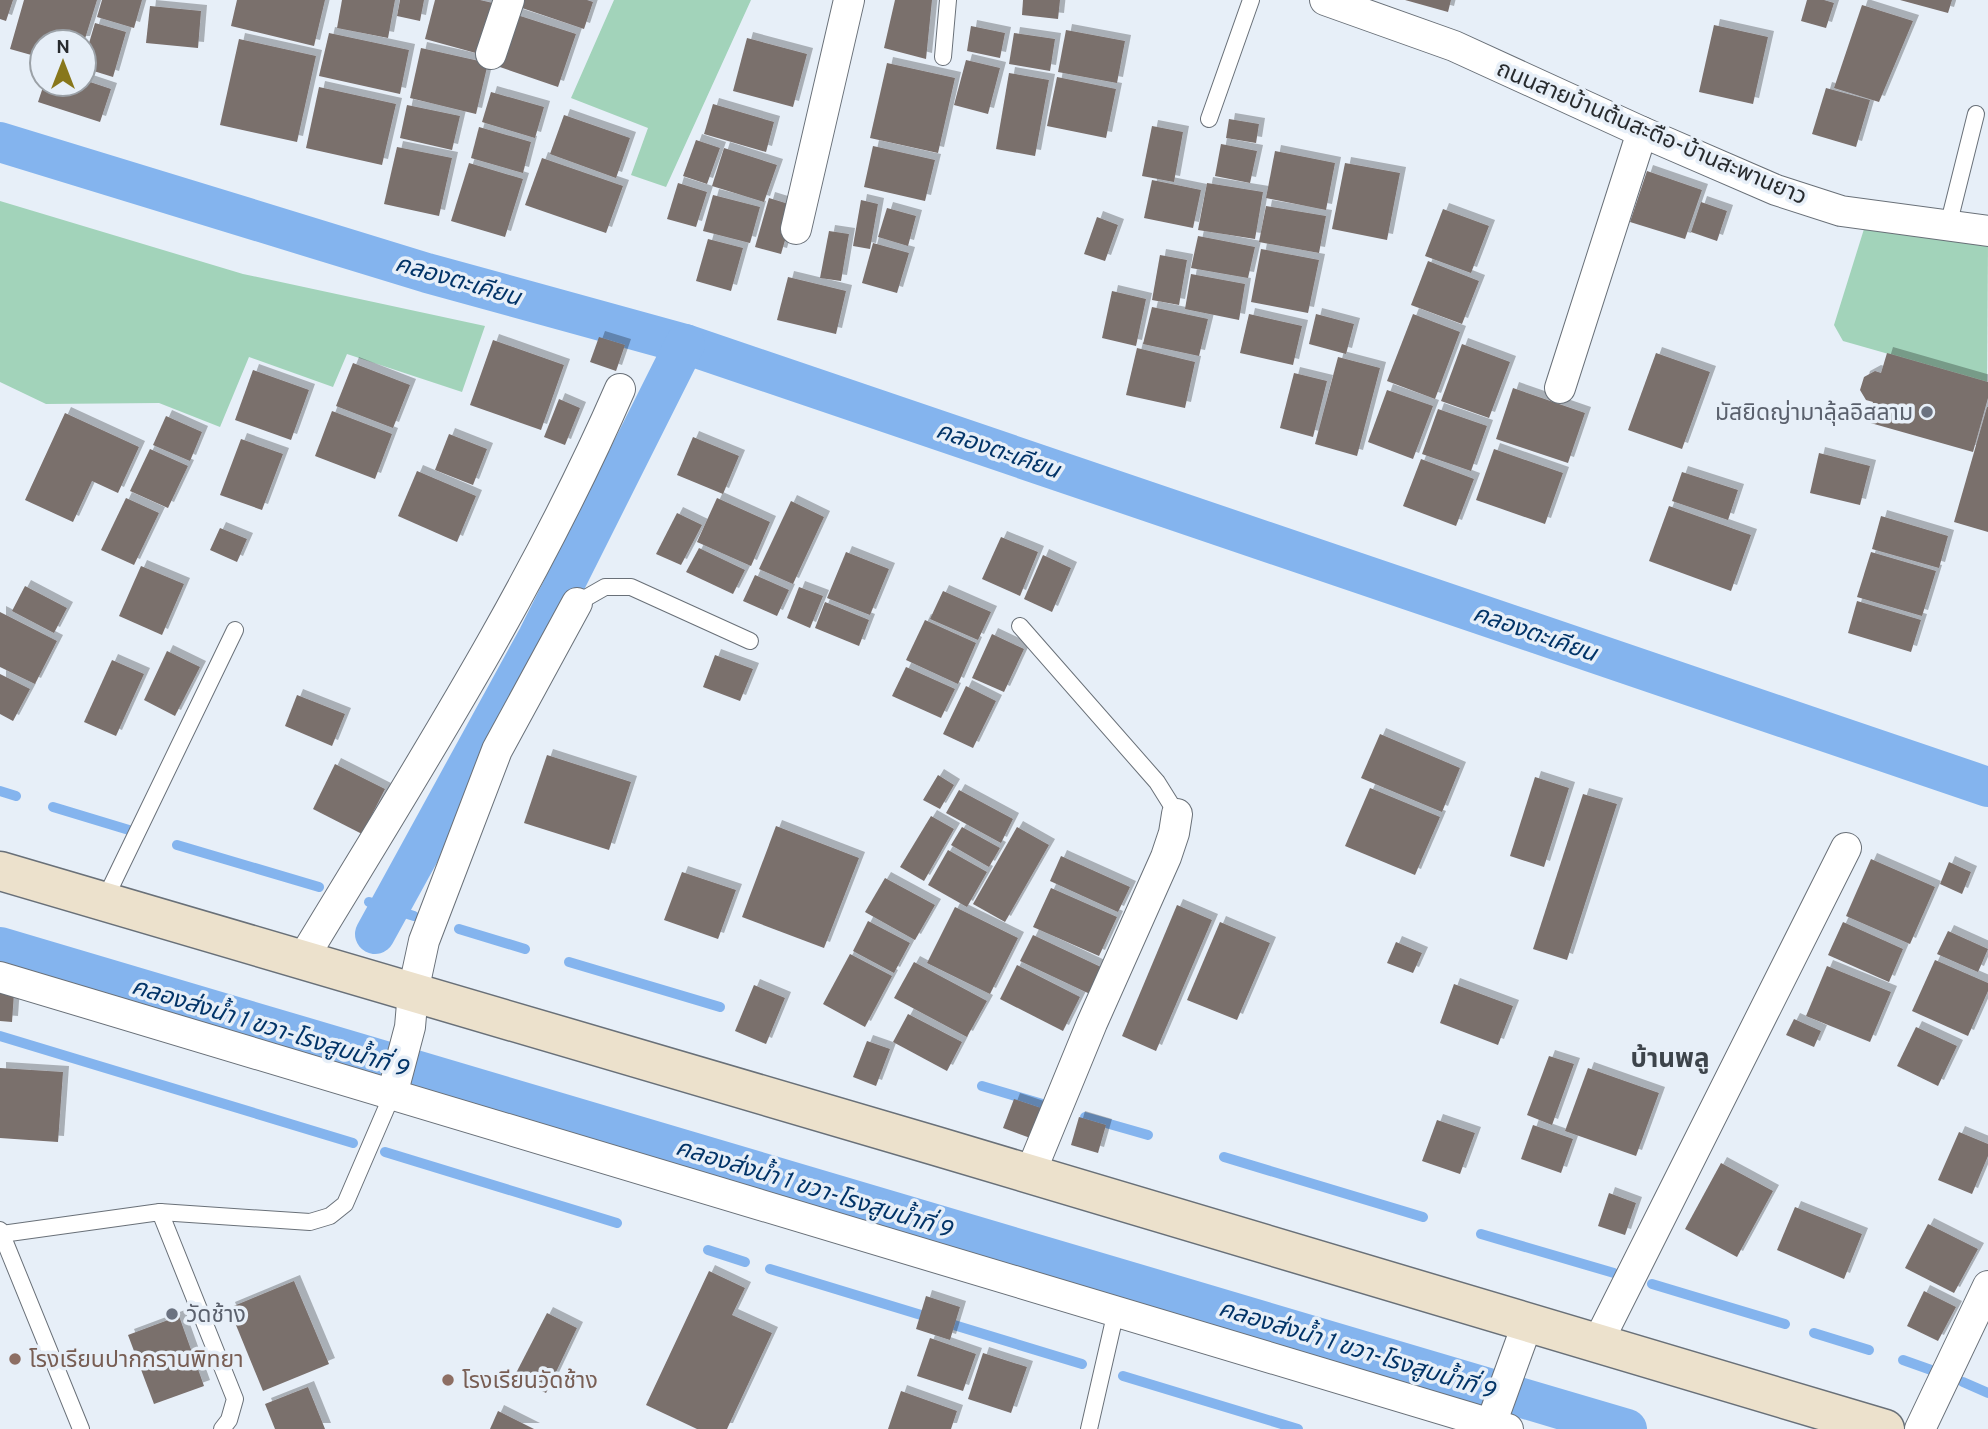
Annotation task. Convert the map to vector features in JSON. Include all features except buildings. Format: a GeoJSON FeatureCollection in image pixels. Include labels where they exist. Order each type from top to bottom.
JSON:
{"type":"FeatureCollection","features":[{"type":"Feature","properties":{"kind":"main road"},"geometry":{"type":"LineString","coordinates":[[0,871],[302,960],[411,1009],[1030,1174],[1522,1337],[1598,1342],[1885,1429]]}},
{"type":"Feature","properties":{"kind":"street"},"geometry":{"type":"LineString","coordinates":[[491,54],[509,0]]}},
{"type":"Feature","properties":{"kind":"street"},"geometry":{"type":"LineString","coordinates":[[796,229],[849,0]]}},
{"type":"Feature","properties":{"kind":"street","name":"ถนนสายบ้านต้นสะตือ-บ้านสะพานยาว"},"geometry":{"type":"LineString","coordinates":[[1325,0],[1454,46],[1776,190],[1841,211],[1988,231]]}},
{"type":"Feature","properties":{"kind":"street"},"geometry":{"type":"LineString","coordinates":[[1560,388],[1642,132]]}},
{"type":"Feature","properties":{"kind":"street"},"geometry":{"type":"LineString","coordinates":[[302,960],[474,676],[588,462],[620,389]]}},
{"type":"Feature","properties":{"kind":"street"},"geometry":{"type":"LineString","coordinates":[[394,1086],[424,941],[497,750],[577,603]]}},
{"type":"Feature","properties":{"kind":"street"},"geometry":{"type":"LineString","coordinates":[[1030,1174],[1091,1023],[1166,857],[1177,814]]}},
{"type":"Feature","properties":{"kind":"street"},"geometry":{"type":"LineString","coordinates":[[1598,1342],[1846,848]]}},
{"type":"Feature","properties":{"kind":"street"},"geometry":{"type":"LineString","coordinates":[[0,977],[394,1086],[1116,1311],[1496,1423],[1522,1337]]}},
{"type":"Feature","properties":{"kind":"street"},"geometry":{"type":"LineString","coordinates":[[1920,1429],[1986,1294]]}},
{"type":"Feature","properties":{"kind":"lane"},"geometry":{"type":"LineString","coordinates":[[943,57],[948,0]]}},
{"type":"Feature","properties":{"kind":"lane"},"geometry":{"type":"LineString","coordinates":[[1209,119],[1251,0]]}},
{"type":"Feature","properties":{"kind":"lane"},"geometry":{"type":"LineString","coordinates":[[1948,226],[1976,114]]}},
{"type":"Feature","properties":{"kind":"lane"},"geometry":{"type":"LineString","coordinates":[[577,603],[605,587],[631,587],[750,641]]}},
{"type":"Feature","properties":{"kind":"lane"},"geometry":{"type":"LineString","coordinates":[[1020,626],[1157,782],[1177,814]]}},
{"type":"Feature","properties":{"kind":"lane"},"geometry":{"type":"LineString","coordinates":[[104,901],[235,630]]}},
{"type":"Feature","properties":{"kind":"lane"},"geometry":{"type":"LineString","coordinates":[[81,1429],[1,1232],[160,1212],[310,1222],[330,1216],[345,1204],[394,1086]]}},
{"type":"Feature","properties":{"kind":"lane"},"geometry":{"type":"LineString","coordinates":[[160,1212],[235,1399],[229,1420],[222,1429]]}},
{"type":"Feature","properties":{"kind":"lane"},"geometry":{"type":"LineString","coordinates":[[1089,1429],[1116,1311]]}},
{"type":"Feature","properties":{"kind":"green space"},"geometry":{"type":"Polygon","coordinates":[[[614,0],[751,0],[666,187],[631,175],[648,128],[571,98],[614,0]]]}},
{"type":"Feature","properties":{"kind":"green space"},"geometry":{"type":"Polygon","coordinates":[[[0,201],[243,274],[485,326],[462,392],[347,354],[333,387],[249,357],[220,427],[159,403],[46,404],[0,382],[0,201]]]}},
{"type":"Feature","properties":{"kind":"green space"},"geometry":{"type":"Polygon","coordinates":[[[1864,229],[1988,245],[1987,382],[1843,341],[1834,325],[1864,229]]]}},
{"type":"Feature","properties":{"kind":"waterway","name":"คลองตะเคียน"},"geometry":{"type":"LineString","coordinates":[[0,142],[427,273],[685,344],[1988,787]]}},
{"type":"Feature","properties":{"kind":"waterway"},"geometry":{"type":"LineString","coordinates":[[375,934],[538,637],[685,344]]}},
{"type":"Feature","properties":{"kind":"waterway"},"geometry":{"type":"LineString","coordinates":[[0,791],[16,796]]}},
{"type":"Feature","properties":{"kind":"waterway"},"geometry":{"type":"LineString","coordinates":[[53,807],[129,830]]}},
{"type":"Feature","properties":{"kind":"waterway"},"geometry":{"type":"LineString","coordinates":[[177,845],[319,887]]}},
{"type":"Feature","properties":{"kind":"waterway"},"geometry":{"type":"LineString","coordinates":[[369,902],[414,916]]}},
{"type":"Feature","properties":{"kind":"waterway"},"geometry":{"type":"LineString","coordinates":[[459,929],[525,949]]}},
{"type":"Feature","properties":{"kind":"waterway","name":"คลองส่งน้ำ 1 ขวา-โรงสูบน้ำที่ 9"},"geometry":{"type":"LineString","coordinates":[[0,947],[1627,1429]]}},
{"type":"Feature","properties":{"kind":"waterway"},"geometry":{"type":"LineString","coordinates":[[569,962],[720,1007]]}},
{"type":"Feature","properties":{"kind":"waterway"},"geometry":{"type":"LineString","coordinates":[[0,1036],[353,1143]]}},
{"type":"Feature","properties":{"kind":"waterway"},"geometry":{"type":"LineString","coordinates":[[982,1086],[1046,1105]]}},
{"type":"Feature","properties":{"kind":"waterway"},"geometry":{"type":"LineString","coordinates":[[1085,1117],[1148,1135]]}},
{"type":"Feature","properties":{"kind":"waterway"},"geometry":{"type":"LineString","coordinates":[[385,1152],[617,1223]]}},
{"type":"Feature","properties":{"kind":"waterway"},"geometry":{"type":"LineString","coordinates":[[1224,1157],[1423,1217]]}},
{"type":"Feature","properties":{"kind":"waterway"},"geometry":{"type":"LineString","coordinates":[[1481,1234],[1614,1273]]}},
{"type":"Feature","properties":{"kind":"waterway"},"geometry":{"type":"LineString","coordinates":[[708,1250],[745,1262]]}},
{"type":"Feature","properties":{"kind":"waterway"},"geometry":{"type":"LineString","coordinates":[[770,1269],[1082,1364]]}},
{"type":"Feature","properties":{"kind":"waterway"},"geometry":{"type":"LineString","coordinates":[[1652,1284],[1785,1324]]}},
{"type":"Feature","properties":{"kind":"waterway"},"geometry":{"type":"LineString","coordinates":[[1814,1333],[1869,1350]]}},
{"type":"Feature","properties":{"kind":"waterway"},"geometry":{"type":"LineString","coordinates":[[1903,1360],[1934,1371]]}},
{"type":"Feature","properties":{"kind":"waterway"},"geometry":{"type":"LineString","coordinates":[[1123,1376],[1298,1429]]}},
{"type":"Feature","properties":{"kind":"waterway"},"geometry":{"type":"LineString","coordinates":[[1963,1382],[1988,1393]]}},
{"type":"Feature","properties":{"kind":"place","name":"มัสยิดญ่ามาลุ้ลอิสลาม"},"geometry":{"type":"Point","coordinates":[1927,412]}},
{"type":"Feature","properties":{"kind":"place","name":"วัดช้าง"},"geometry":{"type":"Point","coordinates":[172,1314]}},
{"type":"Feature","properties":{"kind":"place","name":"โรงเรียนปากกรานพิทยา"},"geometry":{"type":"Point","coordinates":[15,1359]}},
{"type":"Feature","properties":{"kind":"place","name":"โรงเรียนวัดช้าง"},"geometry":{"type":"Point","coordinates":[448,1380]}},
{"type":"Feature","properties":{"kind":"district","name":"บ้านพลู"},"geometry":{"type":"Point","coordinates":[1670,1058]}}]}
